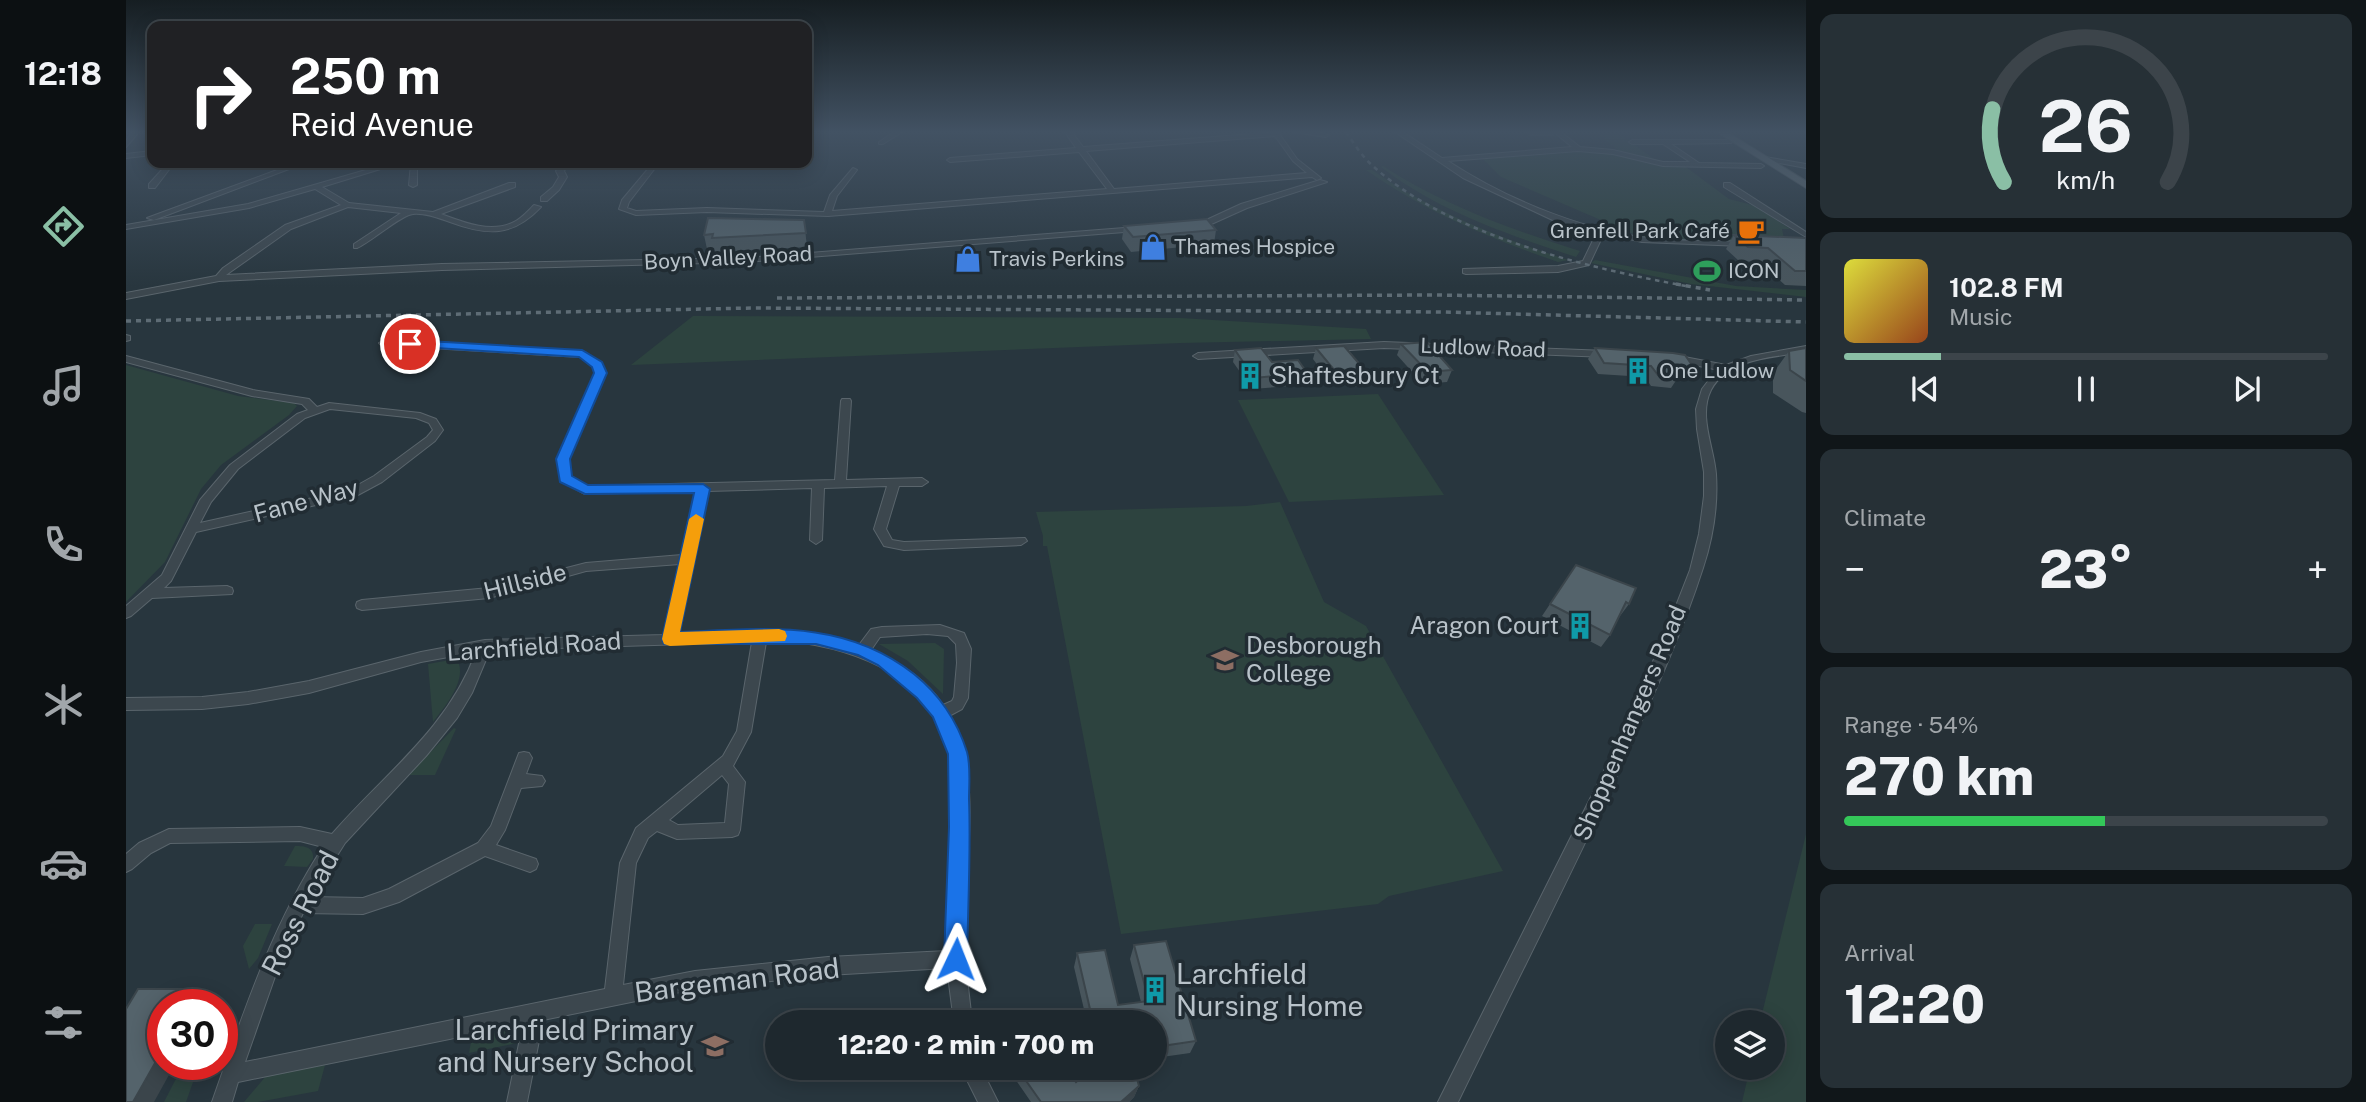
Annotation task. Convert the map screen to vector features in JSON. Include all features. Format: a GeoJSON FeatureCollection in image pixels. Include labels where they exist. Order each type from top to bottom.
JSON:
{"type":"FeatureCollection","features":[{"type":"Feature","properties":{"kind":"street"},"geometry":{"type":"LineString","coordinates":[[127,227],[246,183]]}},
{"type":"Feature","properties":{"kind":"street"},"geometry":{"type":"LineString","coordinates":[[127,227],[249,206],[323,183]]}},
{"type":"Feature","properties":{"kind":"street"},"geometry":{"type":"LineString","coordinates":[[544,199],[559,183]]}},
{"type":"Feature","properties":{"kind":"street"},"geometry":{"type":"LineString","coordinates":[[640,183],[625,202],[623,209],[636,214],[707,210],[828,214],[1207,183]]}},
{"type":"Feature","properties":{"kind":"street"},"geometry":{"type":"LineString","coordinates":[[828,214],[830,200],[846,183]]}},
{"type":"Feature","properties":{"kind":"street"},"geometry":{"type":"LineString","coordinates":[[1106,183],[1112,191]]}},
{"type":"Feature","properties":{"kind":"street"},"geometry":{"type":"LineString","coordinates":[[1190,225],[1204,224],[1244,206],[1317,183]]}},
{"type":"Feature","properties":{"kind":"street"},"geometry":{"type":"LineString","coordinates":[[1484,183],[1539,212],[1601,232],[1642,240],[1750,244]]}},
{"type":"Feature","properties":{"kind":"street"},"geometry":{"type":"LineString","coordinates":[[434,214],[512,185]]}},
{"type":"Feature","properties":{"kind":"street"},"geometry":{"type":"LineString","coordinates":[[1727,185],[1806,235]]}},
{"type":"Feature","properties":{"kind":"street"},"geometry":{"type":"LineString","coordinates":[[314,186],[347,205],[434,214],[471,227],[498,229],[524,220],[537,207]]}},
{"type":"Feature","properties":{"kind":"street"},"geometry":{"type":"LineString","coordinates":[[219,278],[226,270],[288,227],[347,205]]}},
{"type":"Feature","properties":{"kind":"street"},"geometry":{"type":"LineString","coordinates":[[357,246],[409,211]]}},
{"type":"Feature","properties":{"kind":"street","name":"Boyn Valley Road"},"geometry":{"type":"LineString","coordinates":[[126,296],[219,278],[442,267],[746,260],[1148,229]]}},
{"type":"Feature","properties":{"kind":"street"},"geometry":{"type":"LineString","coordinates":[[1466,271],[1558,269],[1586,263],[1601,232]]}},
{"type":"Feature","properties":{"kind":"street"},"geometry":{"type":"LineString","coordinates":[[384,343],[582,354],[597,365],[601,373],[563,459],[565,478],[585,490],[922,482]]}},
{"type":"Feature","properties":{"kind":"street","name":"Ludlow Road"},"geometry":{"type":"LineString","coordinates":[[1198,356],[1384,345],[1616,354]]}},
{"type":"Feature","properties":{"kind":"street"},"geometry":{"type":"LineString","coordinates":[[1667,357],[1725,368],[1806,349]]}},
{"type":"Feature","properties":{"kind":"street","name":"Fane Way"},"geometry":{"type":"LineString","coordinates":[[126,359],[252,393],[305,401],[314,410]]}},
{"type":"Feature","properties":{"kind":"street","name":"Shoppenhangers Road"},"geometry":{"type":"LineString","coordinates":[[1448,1102],[1499,994],[1576,849],[1652,685],[1697,568],[1707,522],[1710,474],[1700,408],[1706,390],[1725,368]]}},
{"type":"Feature","properties":{"kind":"street"},"geometry":{"type":"LineString","coordinates":[[840,484],[846,401]]}},
{"type":"Feature","properties":{"kind":"street","name":"Fane Way"},"geometry":{"type":"LineString","coordinates":[[126,613],[167,578],[206,500],[234,467],[302,416],[330,406],[416,415],[437,424],[438,430],[431,439],[379,479],[352,493],[192,529]]}},
{"type":"Feature","properties":{"kind":"street"},"geometry":{"type":"LineString","coordinates":[[894,483],[880,529],[888,542],[904,546],[1021,541]]}},
{"type":"Feature","properties":{"kind":"street"},"geometry":{"type":"LineString","coordinates":[[816,540],[818,485]]}},
{"type":"Feature","properties":{"kind":"street"},"geometry":{"type":"LineString","coordinates":[[670,639],[703,489]]}},
{"type":"Feature","properties":{"kind":"street","name":"Hillside"},"geometry":{"type":"LineString","coordinates":[[362,605],[489,593],[586,567],[688,559]]}},
{"type":"Feature","properties":{"kind":"street"},"geometry":{"type":"LineString","coordinates":[[151,593],[227,591]]}},
{"type":"Feature","properties":{"kind":"street"},"geometry":{"type":"LineString","coordinates":[[863,650],[876,633],[944,629],[957,634],[964,644],[961,698],[957,705],[941,713]]}},
{"type":"Feature","properties":{"kind":"street"},"geometry":{"type":"LineString","coordinates":[[613,997],[628,863],[642,833],[723,765],[744,733],[760,636]]}},
{"type":"Feature","properties":{"kind":"street","name":"Larchfield Road"},"geometry":{"type":"LineString","coordinates":[[126,704],[202,703],[248,698],[309,687],[421,657],[485,645],[760,636],[816,638],[863,650],[904,674],[941,713],[958,754],[960,827],[956,959],[962,1010]]}},
{"type":"Feature","properties":{"kind":"street","name":"Ross Road"},"geometry":{"type":"LineString","coordinates":[[238,1056],[264,980],[298,905],[336,842],[450,719],[476,676],[485,645]]}},
{"type":"Feature","properties":{"kind":"street"},"geometry":{"type":"LineString","coordinates":[[298,905],[363,906],[393,896],[484,848],[497,830],[524,758]]}},
{"type":"Feature","properties":{"kind":"street"},"geometry":{"type":"LineString","coordinates":[[654,822],[677,832],[732,830],[737,782],[723,765]]}},
{"type":"Feature","properties":{"kind":"street"},"geometry":{"type":"LineString","coordinates":[[516,781],[537,781]]}},
{"type":"Feature","properties":{"kind":"street"},"geometry":{"type":"LineString","coordinates":[[126,864],[145,848],[169,836],[300,834],[336,842]]}},
{"type":"Feature","properties":{"kind":"street"},"geometry":{"type":"LineString","coordinates":[[484,848],[530,864]]}},
{"type":"Feature","properties":{"kind":"street","name":"Bargeman Road"},"geometry":{"type":"LineString","coordinates":[[238,1073],[695,980],[828,966],[956,959]]}},
{"type":"Feature","properties":{"kind":"street"},"geometry":{"type":"LineString","coordinates":[[517,1102],[535,1011]]}},
{"type":"Feature","properties":{"kind":"street","name":"Ross Road"},"geometry":{"type":"LineString","coordinates":[[222,1102],[230,1080]]}},
{"type":"Feature","properties":{"kind":"street"},"geometry":{"type":"LineString","coordinates":[[977,1080],[988,1102]]}},
{"type":"Feature","properties":{"kind":"green space"},"geometry":{"type":"Polygon","coordinates":[[[1387,183],[1393,183],[1467,222],[1568,260],[1558,262],[1459,223],[1387,183]]]}},
{"type":"Feature","properties":{"kind":"green space"},"geometry":{"type":"Polygon","coordinates":[[[1404,183],[1412,183],[1478,215],[1580,251],[1576,257],[1525,240],[1426,197],[1404,183]]]}},
{"type":"Feature","properties":{"kind":"green space"},"geometry":{"type":"Polygon","coordinates":[[[1516,183],[1708,183],[1729,199],[1756,206],[1790,229],[1782,229],[1784,239],[1759,243],[1645,239],[1516,183]]]}},
{"type":"Feature","properties":{"kind":"green space"},"geometry":{"type":"Polygon","coordinates":[[[1595,260],[1736,286],[1806,290],[1806,297],[1691,284],[1591,263],[1595,260]]]}},
{"type":"Feature","properties":{"kind":"green space"},"geometry":{"type":"Polygon","coordinates":[[[693,316],[1180,318],[1366,329],[1371,339],[1181,343],[631,365],[693,316]]]}},
{"type":"Feature","properties":{"kind":"green space"},"geometry":{"type":"Polygon","coordinates":[[[126,365],[238,396],[294,403],[297,406],[289,415],[221,465],[201,489],[165,562],[126,602],[126,365]]]}},
{"type":"Feature","properties":{"kind":"green space"},"geometry":{"type":"Polygon","coordinates":[[[1378,394],[1444,495],[1289,502],[1238,400],[1378,394]]]}},
{"type":"Feature","properties":{"kind":"green space"},"geometry":{"type":"Polygon","coordinates":[[[1280,502],[1324,602],[1366,626],[1503,871],[1389,896],[1378,904],[1121,934],[1047,546],[1043,546],[1036,512],[1246,506],[1280,502]]]}},
{"type":"Feature","properties":{"kind":"green space"},"geometry":{"type":"Polygon","coordinates":[[[935,643],[944,649],[943,694],[908,661],[879,644],[935,643]]]}},
{"type":"Feature","properties":{"kind":"green space"},"geometry":{"type":"Polygon","coordinates":[[[450,660],[459,664],[459,679],[443,710],[433,722],[428,664],[450,660]]]}},
{"type":"Feature","properties":{"kind":"green space"},"geometry":{"type":"Polygon","coordinates":[[[454,728],[456,729],[435,775],[408,775],[454,728]]]}},
{"type":"Feature","properties":{"kind":"green space"},"geometry":{"type":"Polygon","coordinates":[[[1806,834],[1806,1102],[1742,1102],[1747,1080],[1785,1080],[1785,1010],[1763,1010],[1806,834]]]}},
{"type":"Feature","properties":{"kind":"green space"},"geometry":{"type":"Polygon","coordinates":[[[295,846],[305,847],[312,852],[313,859],[307,867],[284,866],[295,846]]]}},
{"type":"Feature","properties":{"kind":"green space"},"geometry":{"type":"Polygon","coordinates":[[[255,924],[272,924],[258,958],[249,969],[243,946],[255,924]]]}},
{"type":"Feature","properties":{"kind":"green space"},"geometry":{"type":"Polygon","coordinates":[[[512,1030],[518,1035],[517,1043],[469,1053],[472,1036],[512,1030]]]}},
{"type":"Feature","properties":{"kind":"green space"},"geometry":{"type":"Polygon","coordinates":[[[325,1065],[318,1091],[244,1102],[266,1076],[325,1065]]]}},
{"type":"Feature","properties":{"kind":"green space"},"geometry":{"type":"Polygon","coordinates":[[[175,1080],[194,1080],[186,1102],[164,1102],[175,1080]]]}},
{"type":"Feature","properties":{"kind":"building"},"geometry":{"type":"Polygon","coordinates":[[[708,218],[804,220],[806,233],[712,238],[713,234],[704,235],[708,218]]]}},
{"type":"Feature","properties":{"kind":"building"},"geometry":{"type":"Polygon","coordinates":[[[1207,219],[1216,230],[1133,237],[1124,226],[1207,219]]]}},
{"type":"Feature","properties":{"kind":"building"},"geometry":{"type":"Polygon","coordinates":[[[1734,235],[1806,238],[1806,271],[1795,271],[1768,248],[1748,247],[1734,235]]]}},
{"type":"Feature","properties":{"kind":"building"},"geometry":{"type":"Polygon","coordinates":[[[1427,342],[1452,370],[1428,372],[1401,344],[1427,342]]]}},
{"type":"Feature","properties":{"kind":"building"},"geometry":{"type":"Polygon","coordinates":[[[1344,346],[1368,374],[1355,375],[1350,370],[1335,371],[1316,348],[1344,346]]]}},
{"type":"Feature","properties":{"kind":"building"},"geometry":{"type":"Polygon","coordinates":[[[1261,348],[1272,362],[1298,360],[1307,373],[1254,378],[1235,350],[1261,348]]]}},
{"type":"Feature","properties":{"kind":"building"},"geometry":{"type":"Polygon","coordinates":[[[1595,348],[1685,355],[1694,368],[1672,368],[1679,376],[1658,375],[1651,366],[1604,363],[1595,348]]]}},
{"type":"Feature","properties":{"kind":"building"},"geometry":{"type":"Polygon","coordinates":[[[1806,348],[1806,381],[1790,370],[1789,351],[1806,348]]]}},
{"type":"Feature","properties":{"kind":"building"},"geometry":{"type":"Polygon","coordinates":[[[1576,565],[1636,588],[1610,635],[1550,604],[1576,565]]]}},
{"type":"Feature","properties":{"kind":"building"},"geometry":{"type":"Polygon","coordinates":[[[1166,941],[1196,1041],[1167,1045],[1167,1010],[1090,1010],[1077,953],[1105,950],[1118,1005],[1149,1001],[1134,945],[1166,941]]]}},
{"type":"Feature","properties":{"kind":"building"},"geometry":{"type":"Polygon","coordinates":[[[138,989],[147,989],[147,1077],[133,1102],[126,1102],[126,1009],[138,989]]]}},
{"type":"Feature","properties":{"kind":"building","name":"Larchfield Nursing Home"},"geometry":{"type":"Polygon","coordinates":[[[1025,1080],[1137,1080],[1139,1086],[1121,1102],[1041,1102],[1025,1080]]]}},
{"type":"Feature","properties":{"kind":"railway"},"geometry":{"type":"LineString","coordinates":[[1396,183],[1440,211],[1479,230],[1521,245],[1606,269],[1686,286]]}},
{"type":"Feature","properties":{"kind":"railway"},"geometry":{"type":"LineString","coordinates":[[1676,284],[1710,290]]}},
{"type":"Feature","properties":{"kind":"railway"},"geometry":{"type":"LineString","coordinates":[[777,298],[1433,295],[1806,300]]}},
{"type":"Feature","properties":{"kind":"railway"},"geometry":{"type":"LineString","coordinates":[[126,321],[753,308],[1443,312],[1806,322]]}},
{"type":"Feature","properties":{"kind":"slow traffic"},"geometry":{"type":"LineString","coordinates":[[696,519],[670,639],[779,636]]}},
{"type":"Feature","properties":{"kind":"place","name":"Grenfell Park Café"},"geometry":{"type":"Point","coordinates":[1751,231]}},
{"type":"Feature","properties":{"kind":"place","name":"Thames Hospice"},"geometry":{"type":"Point","coordinates":[1153,247]}},
{"type":"Feature","properties":{"kind":"place","name":"Travis Perkins"},"geometry":{"type":"Point","coordinates":[968,259]}},
{"type":"Feature","properties":{"kind":"place","name":"ICON"},"geometry":{"type":"Point","coordinates":[1707,271]}},
{"type":"Feature","properties":{"kind":"place","name":"One Ludlow"},"geometry":{"type":"Point","coordinates":[1638,371]}},
{"type":"Feature","properties":{"kind":"place","name":"Shaftesbury Ct"},"geometry":{"type":"Point","coordinates":[1250,376]}},
{"type":"Feature","properties":{"kind":"place","name":"Aragon Court"},"geometry":{"type":"Point","coordinates":[1580,626]}},
{"type":"Feature","properties":{"kind":"place","name":"Desborough College"},"geometry":{"type":"Point","coordinates":[1225,660]}},
{"type":"Feature","properties":{"kind":"place","name":"Larchfield Nursing Home"},"geometry":{"type":"Point","coordinates":[1155,990]}},
{"type":"Feature","properties":{"kind":"place","name":"Larchfield Primary and Nursery School"},"geometry":{"type":"Point","coordinates":[715,1046]}},
{"type":"Feature","properties":{"kind":"route"},"geometry":{"type":"LineString","coordinates":[[410,344],[582,354],[597,365],[601,373],[563,459],[565,478],[585,490],[703,489],[670,639],[789,636],[840,643],[884,660],[924,692],[941,713],[958,754],[960,827],[956,959]]}}]}
